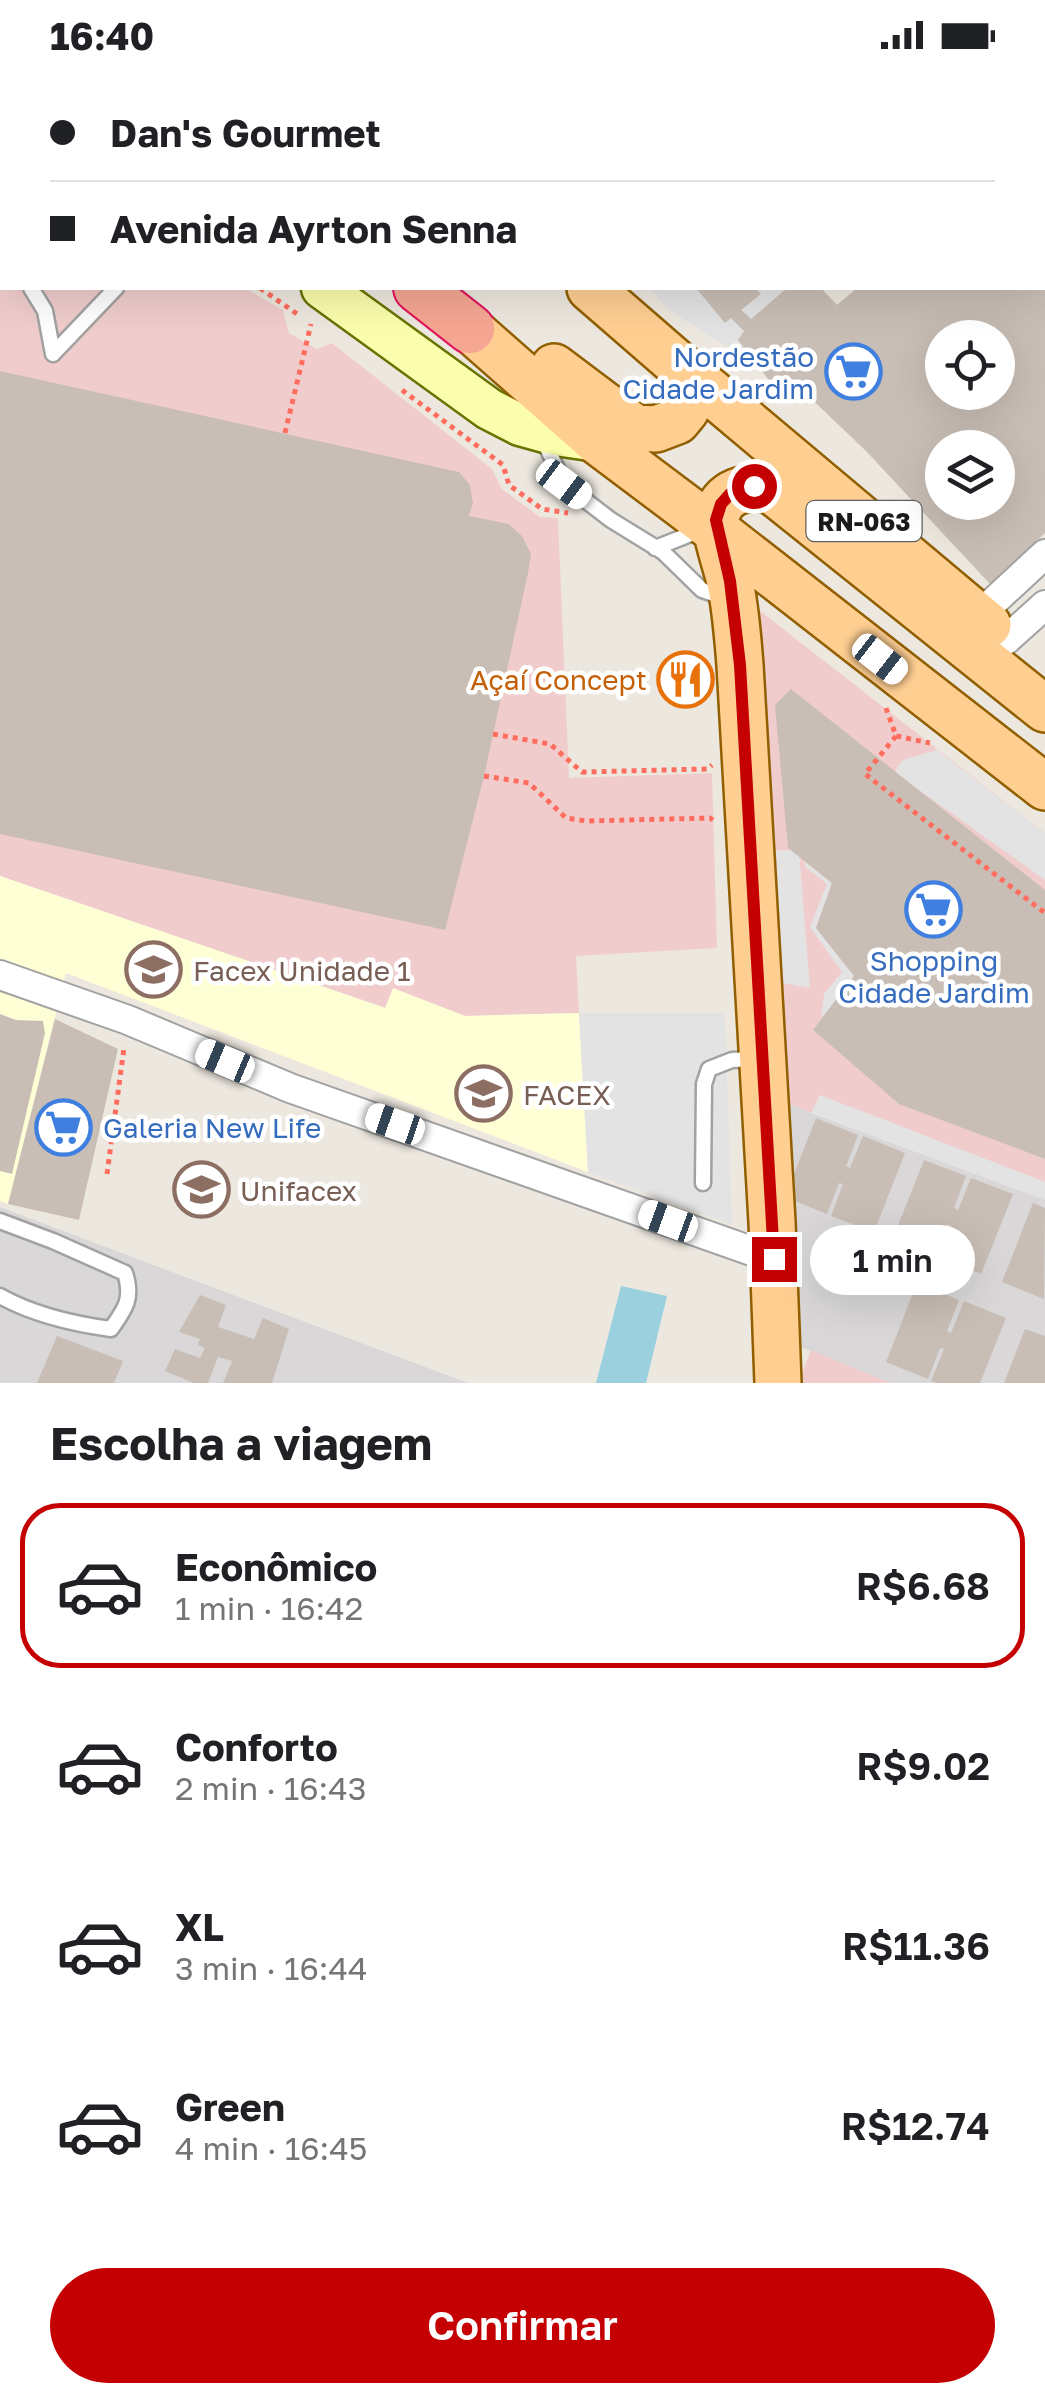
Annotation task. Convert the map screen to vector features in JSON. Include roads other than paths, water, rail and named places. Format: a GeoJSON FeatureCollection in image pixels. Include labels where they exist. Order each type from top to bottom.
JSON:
{"type":"FeatureCollection","features":[{"type":"Feature","properties":{"kind":"highway"},"geometry":{"type":"LineString","coordinates":[[421,290],[470,329]]}},
{"type":"Feature","properties":{"kind":"main road"},"geometry":{"type":"LineString","coordinates":[[325,290],[488,409],[538,430],[597,441]]}},
{"type":"Feature","properties":{"kind":"main road"},"geometry":{"type":"LineString","coordinates":[[436,290],[488,317],[635,428],[666,426],[686,410],[689,398],[681,367]]}},
{"type":"Feature","properties":{"kind":"main road","name":"RN-063"},"geometry":{"type":"LineString","coordinates":[[592,290],[1045,676]]}},
{"type":"Feature","properties":{"kind":"main road"},"geometry":{"type":"LineString","coordinates":[[470,329],[597,441],[1045,787]]}},
{"type":"Feature","properties":{"kind":"main road"},"geometry":{"type":"LineString","coordinates":[[778,1383],[740,665],[734,600],[714,529],[721,504],[730,494],[754,486],[771,490],[1045,709]]}},
{"type":"Feature","properties":{"kind":"street"},"geometry":{"type":"LineString","coordinates":[[992,628],[1045,554]]}},
{"type":"Feature","properties":{"kind":"street"},"geometry":{"type":"LineString","coordinates":[[992,628],[1045,605]]}},
{"type":"Feature","properties":{"kind":"street"},"geometry":{"type":"LineString","coordinates":[[0,975],[128,1020],[290,1088],[774,1259]]}},
{"type":"Feature","properties":{"kind":"lane"},"geometry":{"type":"LineString","coordinates":[[33,290],[45,311],[53,354],[114,290]]}},
{"type":"Feature","properties":{"kind":"lane"},"geometry":{"type":"LineString","coordinates":[[538,430],[564,484],[611,520],[663,552],[702,590],[734,600]]}},
{"type":"Feature","properties":{"kind":"lane"},"geometry":{"type":"LineString","coordinates":[[655,548],[714,529]]}},
{"type":"Feature","properties":{"kind":"lane"},"geometry":{"type":"LineString","coordinates":[[704,1183],[704,1084],[709,1069],[732,1060],[762,1058]]}},
{"type":"Feature","properties":{"kind":"lane"},"geometry":{"type":"LineString","coordinates":[[0,1222],[125,1273],[130,1289],[124,1311],[111,1329],[18,1306],[0,1296]]}},
{"type":"Feature","properties":{"kind":"water"},"geometry":{"type":"Polygon","coordinates":[[[621,1286],[667,1296],[646,1383],[596,1383],[621,1286]]]}},
{"type":"Feature","properties":{"kind":"place","name":"Nordestão Cidade Jardim"},"geometry":{"type":"Point","coordinates":[853,372]}},
{"type":"Feature","properties":{"kind":"place","name":"Açaí Concept"},"geometry":{"type":"Point","coordinates":[686,679]}},
{"type":"Feature","properties":{"kind":"place","name":"Shopping Cidade Jardim"},"geometry":{"type":"Point","coordinates":[934,909]}},
{"type":"Feature","properties":{"kind":"place","name":"Facex Unidade 1"},"geometry":{"type":"Point","coordinates":[154,970]}},
{"type":"Feature","properties":{"kind":"place","name":"FACEX"},"geometry":{"type":"Point","coordinates":[484,1094]}},
{"type":"Feature","properties":{"kind":"place","name":"Galeria New Life"},"geometry":{"type":"Point","coordinates":[64,1127]}},
{"type":"Feature","properties":{"kind":"place","name":"Unifacex"},"geometry":{"type":"Point","coordinates":[201,1190]}}]}
